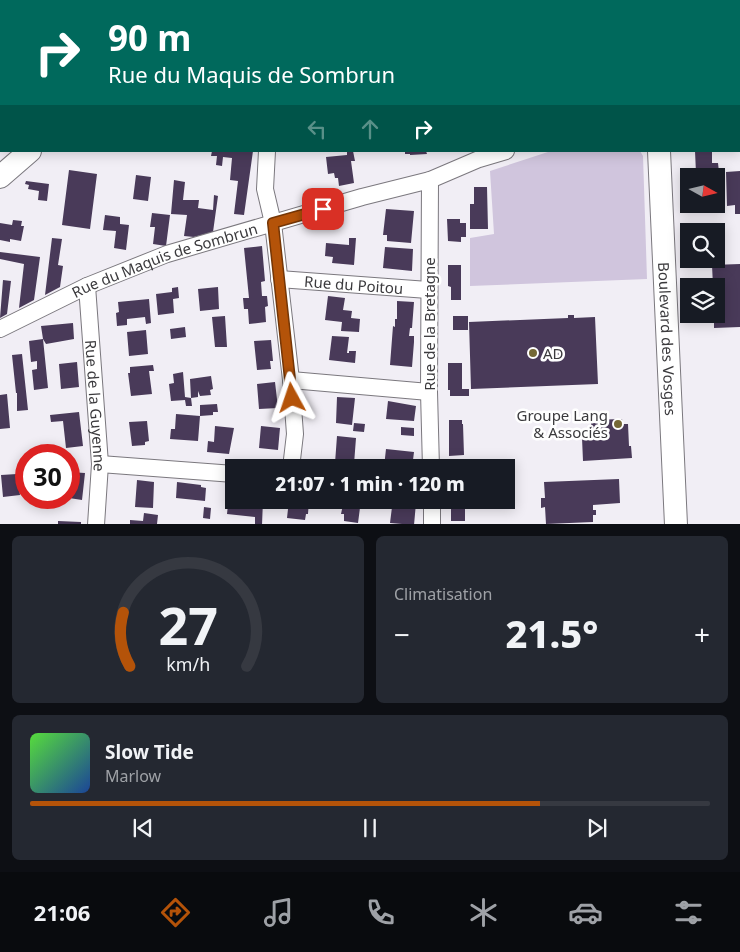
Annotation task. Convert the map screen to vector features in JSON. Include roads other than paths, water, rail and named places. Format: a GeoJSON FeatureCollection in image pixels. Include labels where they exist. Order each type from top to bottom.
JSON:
{"type":"FeatureCollection","features":[{"type":"Feature","properties":{"kind":"main road"},"geometry":{"type":"LineString","coordinates":[[0,177],[29,152]]}},
{"type":"Feature","properties":{"kind":"main road","name":"Boulevard des Vosges"},"geometry":{"type":"LineString","coordinates":[[659,152],[676,524]]}},
{"type":"Feature","properties":{"kind":"street"},"geometry":{"type":"LineString","coordinates":[[267,152],[265,189],[273,223],[291,380],[295,434],[292,459]]}},
{"type":"Feature","properties":{"kind":"street","name":"Rue du Maquis de Sombrun"},"geometry":{"type":"LineString","coordinates":[[0,329],[86,286],[167,254],[430,180],[479,155],[499,152]]}},
{"type":"Feature","properties":{"kind":"street","name":"Rue de la Bretagne"},"geometry":{"type":"LineString","coordinates":[[430,180],[428,290],[432,459]]}},
{"type":"Feature","properties":{"kind":"street","name":"Rue du Poitou"},"geometry":{"type":"LineString","coordinates":[[279,279],[428,290]]}},
{"type":"Feature","properties":{"kind":"street","name":"Rue de la Guyenne"},"geometry":{"type":"LineString","coordinates":[[86,286],[100,464],[96,524]]}},
{"type":"Feature","properties":{"kind":"street"},"geometry":{"type":"LineString","coordinates":[[291,380],[429,392]]}},
{"type":"Feature","properties":{"kind":"street"},"geometry":{"type":"LineString","coordinates":[[100,464],[225,473]]}},
{"type":"Feature","properties":{"kind":"street"},"geometry":{"type":"LineString","coordinates":[[432,509],[432,524]]}},
{"type":"Feature","properties":{"kind":"place","name":"AD"},"geometry":{"type":"Point","coordinates":[533,353]}},
{"type":"Feature","properties":{"kind":"place","name":"Groupe Lang & Associés"},"geometry":{"type":"Point","coordinates":[618,424]}}]}
